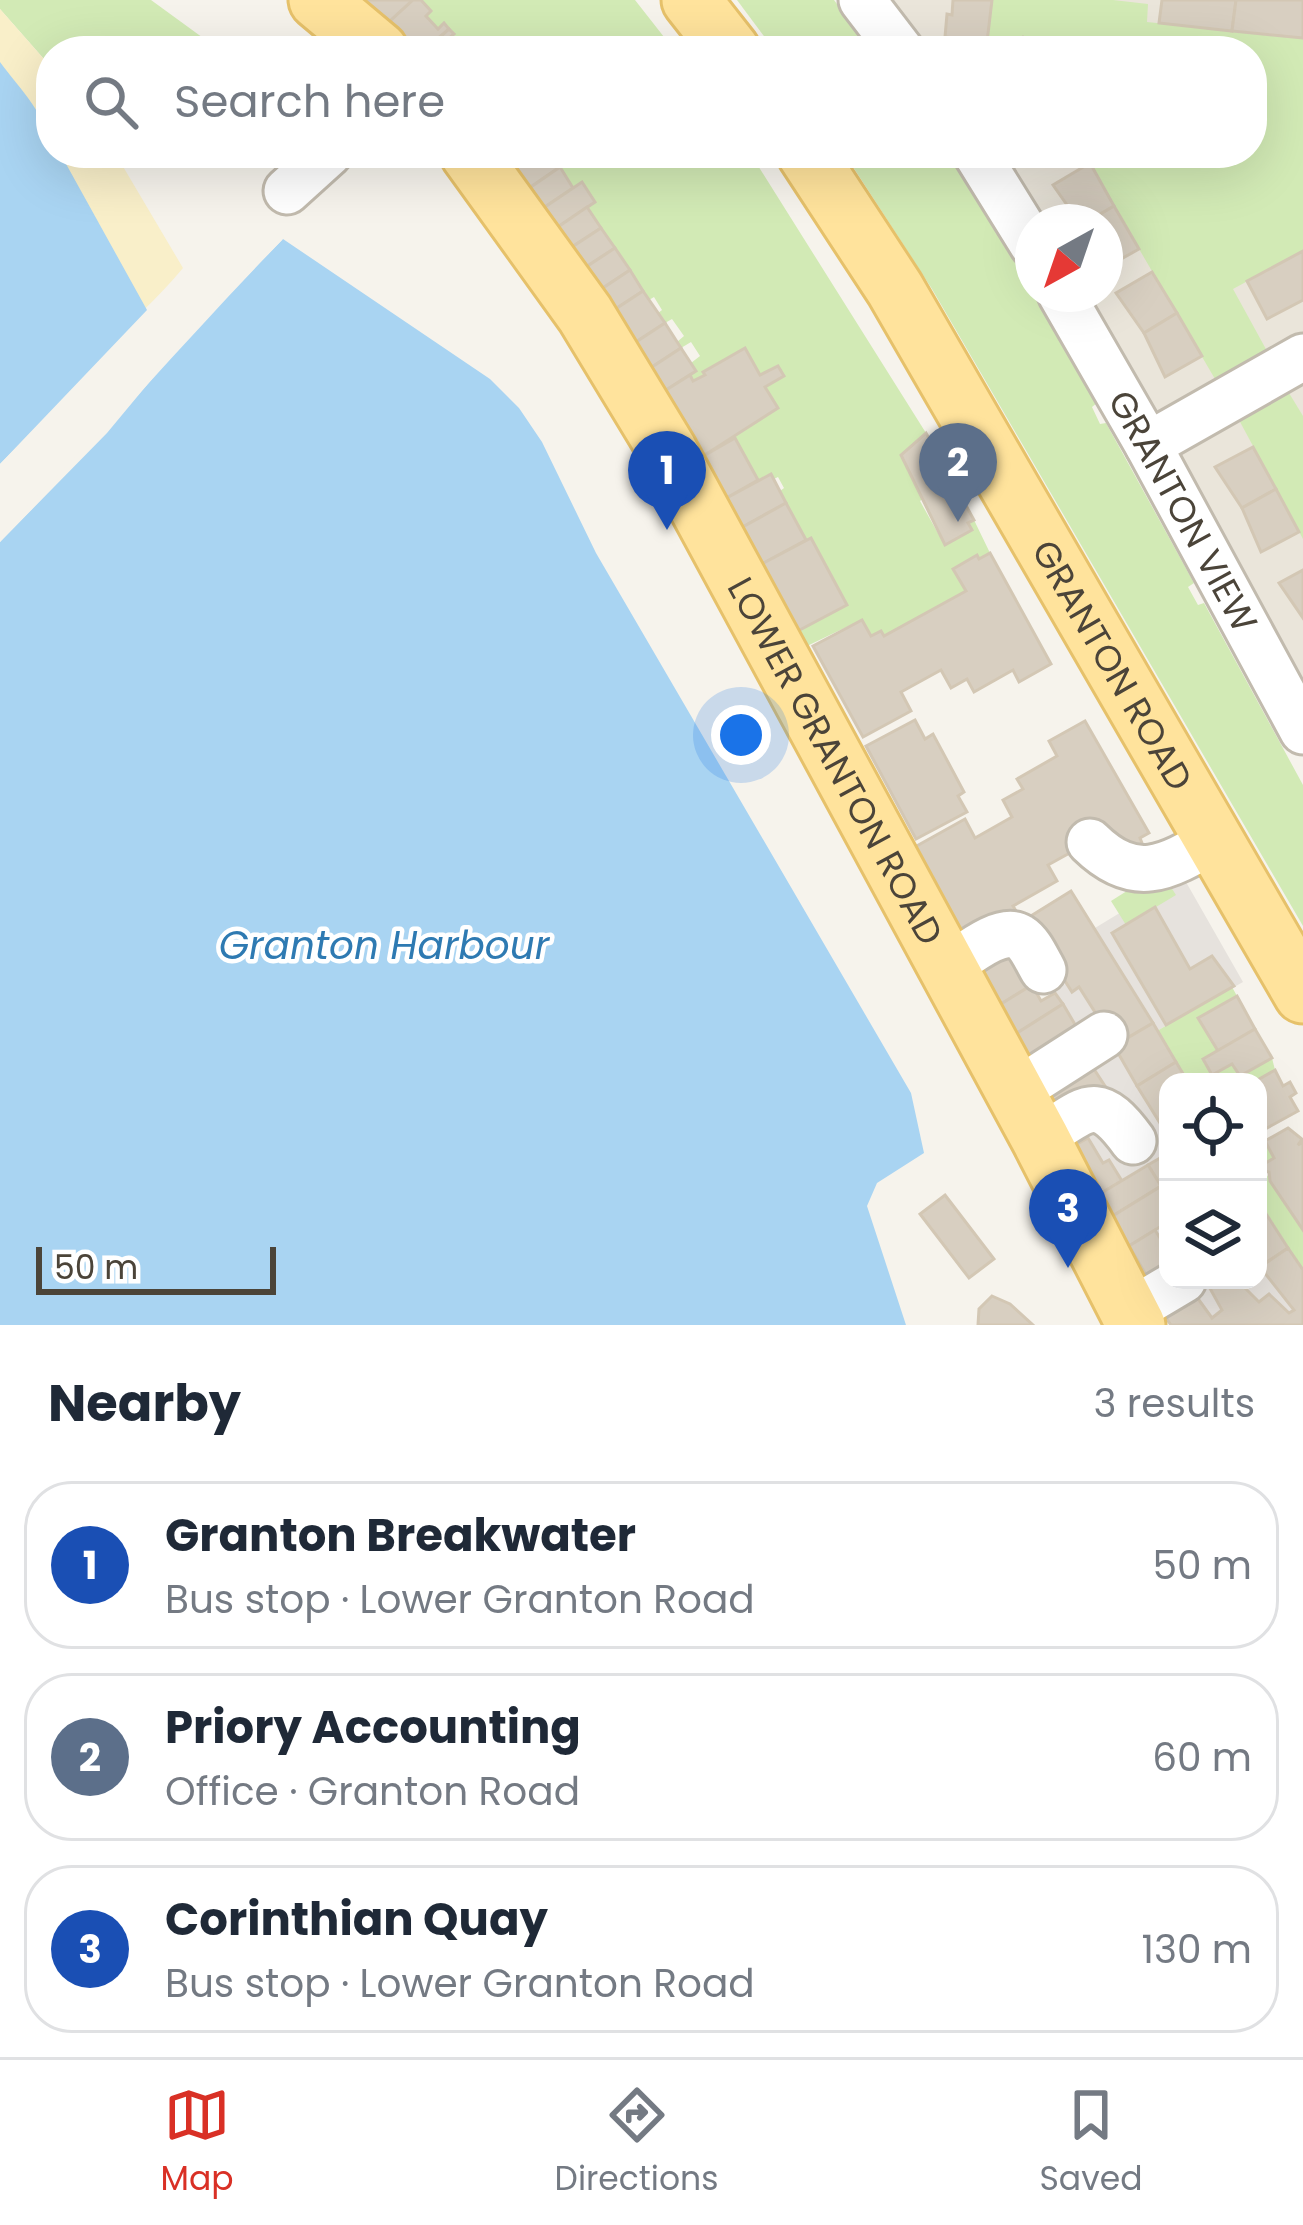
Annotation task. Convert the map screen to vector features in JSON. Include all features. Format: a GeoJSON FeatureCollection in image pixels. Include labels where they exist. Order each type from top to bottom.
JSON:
{"type":"FeatureCollection","features":[{"type":"Feature","properties":{"kind":"main road"},"geometry":{"type":"LineString","coordinates":[[318,0],[361,36]]}},
{"type":"Feature","properties":{"kind":"main road"},"geometry":{"type":"LineString","coordinates":[[691,0],[719,36]]}},
{"type":"Feature","properties":{"kind":"main road","name":"LOWER GRANTON ROAD"},"geometry":{"type":"LineString","coordinates":[[480,168],[626,378],[1028,1115],[1132,1318]]}},
{"type":"Feature","properties":{"kind":"main road","name":"GRANTON ROAD"},"geometry":{"type":"LineString","coordinates":[[816,168],[895,289],[1303,994]]}},
{"type":"Feature","properties":{"kind":"street"},"geometry":{"type":"LineString","coordinates":[[862,0],[890,36]]}},
{"type":"Feature","properties":{"kind":"street"},"geometry":{"type":"LineString","coordinates":[[287,191],[312,168]]}},
{"type":"Feature","properties":{"kind":"street"},"geometry":{"type":"LineString","coordinates":[[985,168],[1015,216]]}},
{"type":"Feature","properties":{"kind":"street","name":"GRANTON VIEW"},"geometry":{"type":"LineString","coordinates":[[1071,312],[1303,731]]}},
{"type":"Feature","properties":{"kind":"street"},"geometry":{"type":"LineString","coordinates":[[1148,445],[1303,357]]}},
{"type":"Feature","properties":{"kind":"street"},"geometry":{"type":"LineString","coordinates":[[1090,842],[1120,866],[1161,868],[1213,840]]}},
{"type":"Feature","properties":{"kind":"street"},"geometry":{"type":"LineString","coordinates":[[948,967],[1012,934],[1023,940],[1043,970]]}},
{"type":"Feature","properties":{"kind":"street"},"geometry":{"type":"LineString","coordinates":[[1028,1115],[1104,1035]]}},
{"type":"Feature","properties":{"kind":"street"},"geometry":{"type":"LineString","coordinates":[[1028,1115],[1100,1109],[1115,1116],[1133,1142]]}},
{"type":"Feature","properties":{"kind":"street"},"geometry":{"type":"LineString","coordinates":[[1132,1318],[1171,1289]]}},
{"type":"Feature","properties":{"kind":"shaded area"},"geometry":{"type":"Polygon","coordinates":[[[887,0],[1303,0],[1303,688],[1096,312],[1123,312],[1123,204],[1032,204],[1009,168],[1267,168],[1267,36],[915,36],[887,0]]]}},
{"type":"Feature","properties":{"kind":"shaded area"},"geometry":{"type":"Polygon","coordinates":[[[1182,875],[1243,982],[1157,1031],[1183,1073],[1159,1073],[1159,1289],[1267,1289],[1267,1213],[1303,1270],[1303,1325],[1171,1325],[1033,1096],[1055,993],[1066,983],[1026,919],[1071,891],[1095,928],[1182,875]]]}},
{"type":"Feature","properties":{"kind":"green space"},"geometry":{"type":"Polygon","coordinates":[[[0,0],[151,0],[200,36],[36,36],[36,50],[0,9],[0,0]]]}},
{"type":"Feature","properties":{"kind":"green space"},"geometry":{"type":"Polygon","coordinates":[[[421,0],[635,0],[663,36],[452,36],[444,24],[438,29],[426,16],[431,10],[421,0]]]}},
{"type":"Feature","properties":{"kind":"green space"},"geometry":{"type":"Polygon","coordinates":[[[737,0],[834,0],[861,36],[764,36],[737,0]]]}},
{"type":"Feature","properties":{"kind":"green space"},"geometry":{"type":"Polygon","coordinates":[[[992,0],[1148,4],[1147,22],[1303,38],[1303,251],[1233,289],[1267,351],[1215,379],[1123,221],[1123,204],[1113,204],[1092,168],[1267,168],[1267,36],[988,36],[992,0]]]}},
{"type":"Feature","properties":{"kind":"green space"},"geometry":{"type":"Polygon","coordinates":[[[560,168],[759,168],[926,433],[925,497],[920,501],[944,544],[971,529],[968,523],[974,520],[990,553],[954,569],[966,591],[884,636],[871,636],[861,620],[807,646],[799,631],[846,605],[811,538],[806,540],[780,491],[784,488],[778,477],[770,474],[758,480],[736,439],[727,443],[725,438],[778,409],[765,387],[784,376],[777,366],[760,375],[744,348],[693,381],[690,375],[696,371],[691,363],[700,356],[691,342],[681,348],[677,342],[684,336],[672,319],[665,323],[654,297],[649,300],[587,207],[595,202],[582,183],[573,188],[560,168]]]}},
{"type":"Feature","properties":{"kind":"green space"},"geometry":{"type":"Polygon","coordinates":[[[854,168],[958,168],[1015,257],[1015,312],[1048,312],[1097,403],[1092,407],[1100,424],[1106,423],[1194,583],[1188,587],[1198,605],[1204,603],[1303,785],[1303,926],[932,289],[854,168]]]}},
{"type":"Feature","properties":{"kind":"green space"},"geometry":{"type":"Polygon","coordinates":[[[1289,393],[1303,416],[1303,539],[1239,420],[1289,393]]]}},
{"type":"Feature","properties":{"kind":"green space"},"geometry":{"type":"Polygon","coordinates":[[[1165,878],[1176,895],[1126,925],[1111,901],[1165,878]]]}},
{"type":"Feature","properties":{"kind":"green space"},"geometry":{"type":"Polygon","coordinates":[[[1232,987],[1237,996],[1199,1019],[1218,1051],[1203,1060],[1212,1073],[1183,1073],[1157,1031],[1232,987]]]}},
{"type":"Feature","properties":{"kind":"green space"},"geometry":{"type":"Polygon","coordinates":[[[1272,1058],[1275,1070],[1267,1075],[1216,1073],[1232,1064],[1272,1058]]]}},
{"type":"Feature","properties":{"kind":"green space"},"geometry":{"type":"Polygon","coordinates":[[[1267,1175],[1303,1230],[1303,1270],[1267,1213],[1267,1175]]]}},
{"type":"Feature","properties":{"kind":"sand"},"geometry":{"type":"Polygon","coordinates":[[[0,9],[36,50],[36,168],[124,168],[183,268],[119,333],[0,435],[0,9]]]}},
{"type":"Feature","properties":{"kind":"water"},"geometry":{"type":"Polygon","coordinates":[[[0,62],[36,110],[36,168],[68,168],[147,310],[0,464],[0,62]]]}},
{"type":"Feature","properties":{"kind":"water","name":"Granton Harbour"},"geometry":{"type":"Polygon","coordinates":[[[283,239],[490,379],[519,408],[542,442],[596,553],[911,1093],[924,1153],[877,1183],[867,1206],[906,1325],[0,1325],[0,542],[283,239]]]}},
{"type":"Feature","properties":{"kind":"pier"},"geometry":{"type":"Polygon","coordinates":[[[283,239],[181,344],[107,433],[0,542],[0,534],[102,429],[177,340],[266,248],[283,239]]]}},
{"type":"Feature","properties":{"kind":"pier"},"geometry":{"type":"Polygon","coordinates":[[[153,308],[152,315],[0,470],[0,464],[153,308]]]}},
{"type":"Feature","properties":{"kind":"building"},"geometry":{"type":"Polygon","coordinates":[[[365,0],[413,0],[389,22],[365,0]]]}},
{"type":"Feature","properties":{"kind":"building"},"geometry":{"type":"Polygon","coordinates":[[[413,0],[421,0],[431,11],[426,16],[438,29],[444,23],[449,29],[441,36],[403,36],[389,22],[413,0]]]}},
{"type":"Feature","properties":{"kind":"building"},"geometry":{"type":"Polygon","coordinates":[[[953,0],[992,0],[988,36],[945,36],[947,14],[952,15],[953,0]]]}},
{"type":"Feature","properties":{"kind":"building"},"geometry":{"type":"Polygon","coordinates":[[[1162,0],[1236,0],[1232,31],[1159,23],[1162,0]]]}},
{"type":"Feature","properties":{"kind":"building"},"geometry":{"type":"Polygon","coordinates":[[[1236,0],[1303,0],[1303,38],[1232,31],[1236,0]]]}},
{"type":"Feature","properties":{"kind":"building"},"geometry":{"type":"Polygon","coordinates":[[[513,168],[559,168],[528,189],[513,168]]]}},
{"type":"Feature","properties":{"kind":"building"},"geometry":{"type":"Polygon","coordinates":[[[559,168],[573,188],[542,209],[528,189],[559,168]]]}},
{"type":"Feature","properties":{"kind":"building"},"geometry":{"type":"Polygon","coordinates":[[[1082,168],[1093,168],[1113,204],[1066,204],[1053,185],[1082,168]]]}},
{"type":"Feature","properties":{"kind":"building"},"geometry":{"type":"Polygon","coordinates":[[[582,182],[595,202],[555,229],[542,209],[582,182]]]}},
{"type":"Feature","properties":{"kind":"building"},"geometry":{"type":"Polygon","coordinates":[[[587,207],[601,228],[569,249],[555,229],[587,207]]]}},
{"type":"Feature","properties":{"kind":"building"},"geometry":{"type":"Polygon","coordinates":[[[1123,221],[1139,249],[1123,258],[1123,221]]]}},
{"type":"Feature","properties":{"kind":"building"},"geometry":{"type":"Polygon","coordinates":[[[601,228],[615,248],[583,269],[569,249],[601,228]]]}},
{"type":"Feature","properties":{"kind":"building"},"geometry":{"type":"Polygon","coordinates":[[[615,248],[630,270],[597,292],[583,269],[615,248]]]}},
{"type":"Feature","properties":{"kind":"building"},"geometry":{"type":"Polygon","coordinates":[[[1303,251],[1303,300],[1267,319],[1247,281],[1303,251]]]}},
{"type":"Feature","properties":{"kind":"building"},"geometry":{"type":"Polygon","coordinates":[[[630,270],[643,291],[611,312],[597,292],[630,270]]]}},
{"type":"Feature","properties":{"kind":"building"},"geometry":{"type":"Polygon","coordinates":[[[1152,272],[1177,313],[1144,333],[1123,303],[1123,289],[1152,272]]]}},
{"type":"Feature","properties":{"kind":"building"},"geometry":{"type":"Polygon","coordinates":[[[643,291],[665,323],[633,344],[611,312],[643,291]]]}},
{"type":"Feature","properties":{"kind":"building"},"geometry":{"type":"Polygon","coordinates":[[[1177,313],[1202,356],[1165,377],[1144,333],[1177,313]]]}},
{"type":"Feature","properties":{"kind":"building"},"geometry":{"type":"Polygon","coordinates":[[[665,323],[681,348],[649,369],[633,344],[665,323]]]}},
{"type":"Feature","properties":{"kind":"building"},"geometry":{"type":"Polygon","coordinates":[[[681,348],[696,371],[663,392],[649,369],[681,348]]]}},
{"type":"Feature","properties":{"kind":"building"},"geometry":{"type":"Polygon","coordinates":[[[745,348],[760,375],[778,366],[784,376],[765,387],[778,408],[700,458],[663,392],[690,375],[693,381],[705,375],[703,372],[745,348]]]}},
{"type":"Feature","properties":{"kind":"building"},"geometry":{"type":"Polygon","coordinates":[[[926,433],[974,520],[968,523],[972,530],[945,545],[901,455],[926,433]]]}},
{"type":"Feature","properties":{"kind":"building"},"geometry":{"type":"Polygon","coordinates":[[[735,438],[758,480],[723,500],[700,458],[735,438]]]}},
{"type":"Feature","properties":{"kind":"building"},"geometry":{"type":"Polygon","coordinates":[[[1253,447],[1276,489],[1242,508],[1215,467],[1253,447]]]}},
{"type":"Feature","properties":{"kind":"building"},"geometry":{"type":"Polygon","coordinates":[[[771,474],[786,503],[739,529],[723,500],[771,474]]]}},
{"type":"Feature","properties":{"kind":"building"},"geometry":{"type":"Polygon","coordinates":[[[1276,489],[1299,532],[1261,552],[1242,508],[1276,489]]]}},
{"type":"Feature","properties":{"kind":"building"},"geometry":{"type":"Polygon","coordinates":[[[786,503],[806,540],[758,566],[739,529],[786,503]]]}},
{"type":"Feature","properties":{"kind":"building"},"geometry":{"type":"Polygon","coordinates":[[[811,538],[847,605],[794,633],[758,566],[811,538]]]}},
{"type":"Feature","properties":{"kind":"building"},"geometry":{"type":"Polygon","coordinates":[[[990,553],[1051,664],[1019,682],[1013,670],[974,692],[967,679],[951,688],[941,670],[901,692],[911,711],[863,737],[813,646],[862,620],[871,636],[881,631],[884,636],[966,591],[953,569],[990,553]]]}},
{"type":"Feature","properties":{"kind":"building"},"geometry":{"type":"Polygon","coordinates":[[[1303,570],[1303,618],[1279,583],[1303,570]]]}},
{"type":"Feature","properties":{"kind":"building"},"geometry":{"type":"Polygon","coordinates":[[[915,720],[925,739],[933,734],[964,792],[958,796],[967,812],[916,839],[866,746],[915,720]]]}},
{"type":"Feature","properties":{"kind":"building"},"geometry":{"type":"Polygon","coordinates":[[[1085,721],[1149,833],[1140,838],[1142,843],[1117,857],[1104,834],[1048,865],[1057,881],[1013,906],[1018,914],[967,943],[913,848],[965,819],[975,838],[1012,817],[1003,800],[1023,789],[1017,779],[1057,756],[1049,741],[1085,721]]]}},
{"type":"Feature","properties":{"kind":"building"},"geometry":{"type":"Polygon","coordinates":[[[1071,891],[1153,1023],[1122,1041],[1100,1020],[1079,987],[1072,992],[1026,919],[1071,891]]]}},
{"type":"Feature","properties":{"kind":"building"},"geometry":{"type":"Polygon","coordinates":[[[1155,907],[1190,969],[1212,956],[1234,986],[1166,1025],[1112,933],[1155,907]]]}},
{"type":"Feature","properties":{"kind":"building"},"geometry":{"type":"Polygon","coordinates":[[[1005,943],[1032,985],[988,1012],[962,970],[1005,943]]]}},
{"type":"Feature","properties":{"kind":"building"},"geometry":{"type":"Polygon","coordinates":[[[1032,985],[1041,1001],[1055,993],[1063,1004],[1006,1040],[988,1012],[1032,985]]]}},
{"type":"Feature","properties":{"kind":"building"},"geometry":{"type":"Polygon","coordinates":[[[1237,996],[1255,1029],[1218,1051],[1198,1018],[1237,996]]]}},
{"type":"Feature","properties":{"kind":"building"},"geometry":{"type":"Polygon","coordinates":[[[1063,1004],[1080,1033],[1024,1068],[1006,1040],[1063,1004]]]}},
{"type":"Feature","properties":{"kind":"building"},"geometry":{"type":"Polygon","coordinates":[[[1153,1023],[1176,1062],[1137,1086],[1114,1046],[1153,1023]]]}},
{"type":"Feature","properties":{"kind":"building"},"geometry":{"type":"Polygon","coordinates":[[[1255,1029],[1272,1058],[1245,1073],[1238,1073],[1232,1064],[1211,1073],[1203,1059],[1255,1029]]]}},
{"type":"Feature","properties":{"kind":"building"},"geometry":{"type":"Polygon","coordinates":[[[1176,1062],[1183,1073],[1159,1073],[1159,1121],[1137,1086],[1176,1062]]]}},
{"type":"Feature","properties":{"kind":"building"},"geometry":{"type":"Polygon","coordinates":[[[1090,1063],[1105,1086],[1050,1121],[1035,1098],[1090,1063]]]}},
{"type":"Feature","properties":{"kind":"building"},"geometry":{"type":"Polygon","coordinates":[[[1275,1070],[1283,1086],[1290,1082],[1296,1093],[1290,1097],[1298,1111],[1267,1128],[1267,1075],[1275,1070]]]}},
{"type":"Feature","properties":{"kind":"building"},"geometry":{"type":"Polygon","coordinates":[[[1288,1128],[1302,1139],[1298,1145],[1303,1142],[1303,1230],[1270,1181],[1267,1162],[1274,1158],[1267,1140],[1288,1128]]]}},
{"type":"Feature","properties":{"kind":"building"},"geometry":{"type":"Polygon","coordinates":[[[1088,1138],[1103,1163],[1109,1160],[1122,1181],[1098,1195],[1070,1148],[1088,1138]]]}},
{"type":"Feature","properties":{"kind":"building"},"geometry":{"type":"Polygon","coordinates":[[[1159,1159],[1159,1183],[1148,1165],[1159,1159]]]}},
{"type":"Feature","properties":{"kind":"building"},"geometry":{"type":"Polygon","coordinates":[[[1148,1165],[1159,1183],[1159,1187],[1111,1217],[1098,1195],[1148,1165]]]}},
{"type":"Feature","properties":{"kind":"building"},"geometry":{"type":"Polygon","coordinates":[[[1159,1188],[1159,1228],[1129,1246],[1111,1217],[1159,1188]]]}},
{"type":"Feature","properties":{"kind":"building"},"geometry":{"type":"Polygon","coordinates":[[[945,1195],[994,1259],[969,1278],[920,1214],[945,1195]]]}},
{"type":"Feature","properties":{"kind":"building"},"geometry":{"type":"Polygon","coordinates":[[[1267,1215],[1288,1248],[1267,1262],[1267,1215]]]}},
{"type":"Feature","properties":{"kind":"building"},"geometry":{"type":"Polygon","coordinates":[[[1155,1230],[1159,1236],[1159,1287],[1155,1290],[1129,1246],[1155,1230]]]}},
{"type":"Feature","properties":{"kind":"building"},"geometry":{"type":"Polygon","coordinates":[[[1288,1248],[1303,1270],[1303,1325],[1171,1325],[1164,1315],[1194,1293],[1212,1318],[1222,1310],[1210,1289],[1246,1289],[1259,1302],[1269,1294],[1289,1313],[1294,1310],[1267,1276],[1267,1262],[1288,1248]]]}},
{"type":"Feature","properties":{"kind":"building"},"geometry":{"type":"Polygon","coordinates":[[[992,1296],[1010,1304],[1033,1325],[978,1325],[979,1309],[992,1296]]]}},
{"type":"Feature","properties":{"kind":"place","name":"Priory Accounting"},"geometry":{"type":"Point","coordinates":[958,522]}},
{"type":"Feature","properties":{"kind":"place","name":"Granton Breakwater"},"geometry":{"type":"Point","coordinates":[667,530]}},
{"type":"Feature","properties":{"kind":"place","name":"Corinthian Quay"},"geometry":{"type":"Point","coordinates":[1068,1268]}}]}
